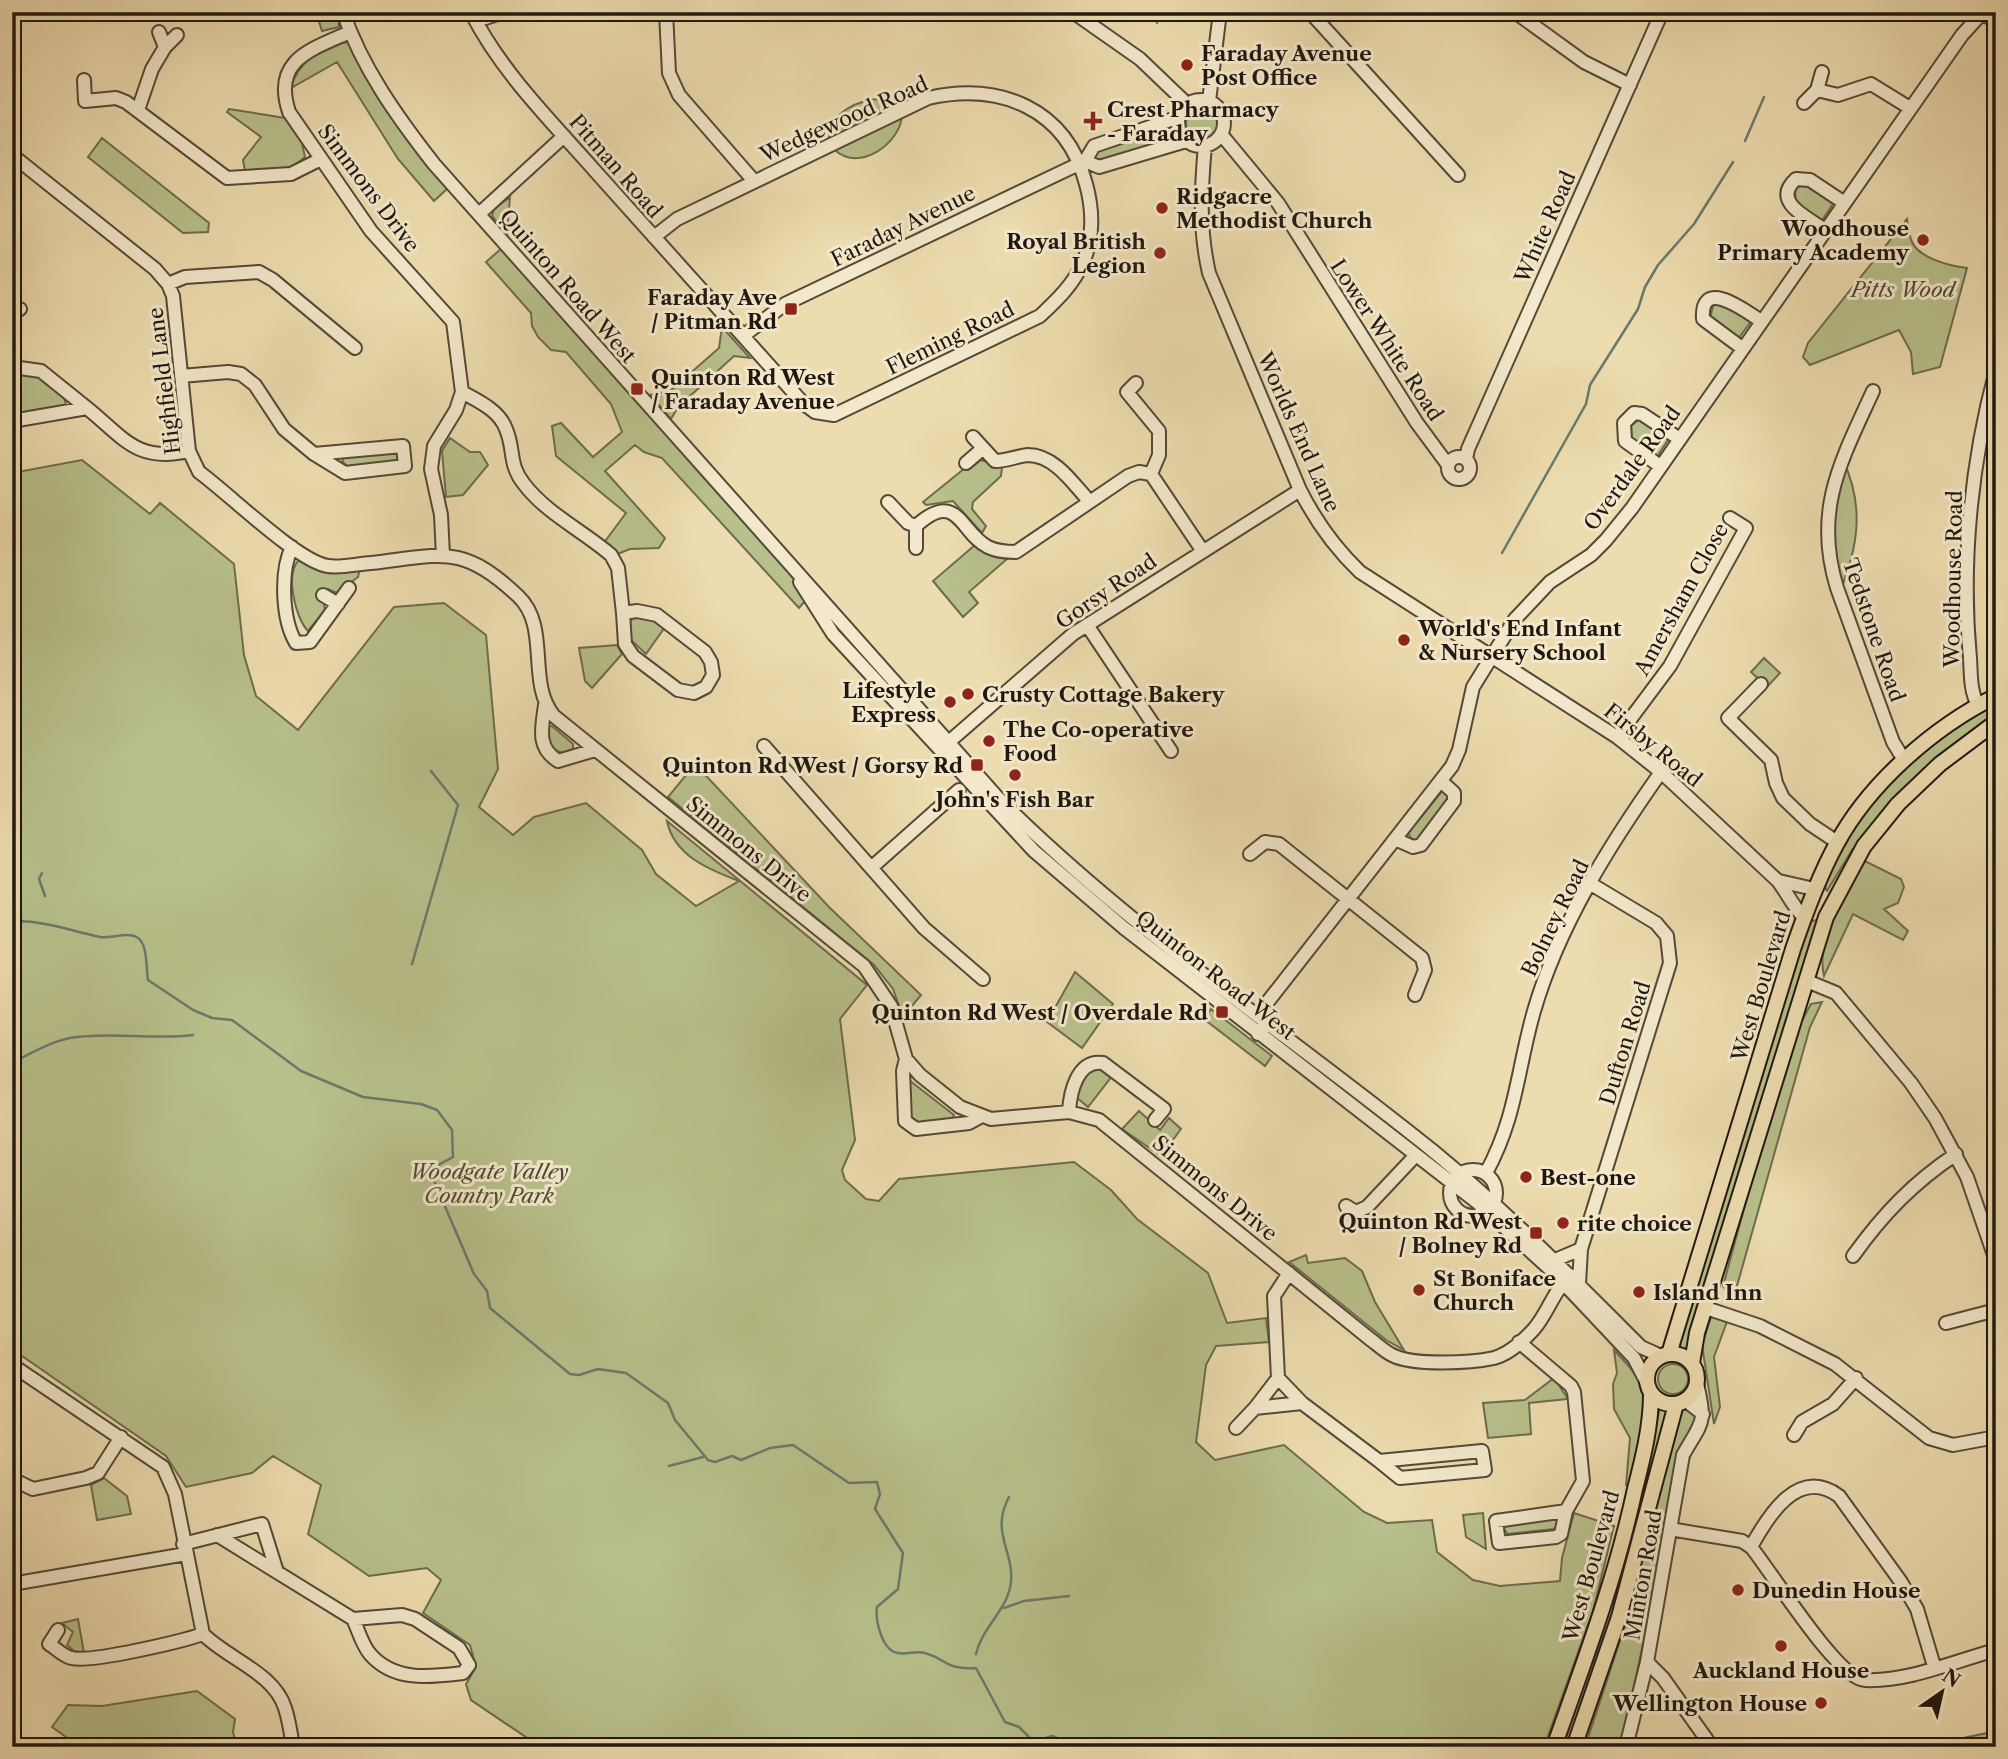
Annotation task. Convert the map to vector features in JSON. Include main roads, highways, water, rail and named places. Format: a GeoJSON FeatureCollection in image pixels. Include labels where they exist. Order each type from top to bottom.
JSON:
{"type":"FeatureCollection","features":[{"type":"Feature","properties":{"kind":"main road","name":"West Boulevard"},"geometry":{"type":"LineString","coordinates":[[1665,1354],[1812,892],[1837,842],[1873,793],[1904,761],[1978,705],[1996,696]]}},
{"type":"Feature","properties":{"kind":"main road","name":"West Boulevard"},"geometry":{"type":"LineString","coordinates":[[1692,1363],[1706,1308],[1826,917],[1864,846],[1917,784],[1996,723]]}},
{"type":"Feature","properties":{"kind":"main road"},"geometry":{"type":"LineString","coordinates":[[1812,892],[1830,893],[1864,846]]}},
{"type":"Feature","properties":{"kind":"main road"},"geometry":{"type":"LineString","coordinates":[[1812,892],[1826,917]]}},
{"type":"Feature","properties":{"kind":"main road"},"geometry":{"type":"LineString","coordinates":[[1665,1354],[1680,1354],[1692,1363],[1697,1384],[1680,1402],[1662,1402],[1649,1389],[1647,1372],[1665,1354]]}},
{"type":"Feature","properties":{"kind":"main road","name":"West Boulevard"},"geometry":{"type":"LineString","coordinates":[[1554,1747],[1602,1613],[1630,1514],[1648,1433],[1649,1389]]}},
{"type":"Feature","properties":{"kind":"main road","name":"West Boulevard"},"geometry":{"type":"LineString","coordinates":[[1574,1747],[1619,1617],[1680,1402]]}},
{"type":"Feature","properties":{"kind":"waterway"},"geometry":{"type":"LineString","coordinates":[[1157,23],[1158,12]]}},
{"type":"Feature","properties":{"kind":"waterway"},"geometry":{"type":"LineString","coordinates":[[1745,141],[1764,97]]}},
{"type":"Feature","properties":{"kind":"waterway"},"geometry":{"type":"LineString","coordinates":[[1502,553],[1586,404],[1590,385],[1638,309],[1645,287],[1658,265],[1694,224],[1733,162]]}},
{"type":"Feature","properties":{"kind":"waterway"},"geometry":{"type":"LineString","coordinates":[[412,964],[458,805],[431,771]]}},
{"type":"Feature","properties":{"kind":"waterway"},"geometry":{"type":"LineString","coordinates":[[42,873],[39,879],[45,896]]}},
{"type":"Feature","properties":{"kind":"waterway"},"geometry":{"type":"LineString","coordinates":[[12,916],[19,921],[100,937],[134,936],[144,946],[148,980],[193,1010],[212,1018],[232,1020],[301,1071],[363,1097],[421,1104],[437,1110],[452,1130],[453,1157],[440,1164],[432,1176],[474,1274],[487,1291],[490,1308],[570,1374],[579,1375],[598,1369],[626,1373],[668,1403],[675,1420],[708,1460],[715,1462],[732,1456],[741,1460],[770,1448],[793,1445],[849,1483],[877,1482],[880,1494],[875,1509],[903,1553],[898,1589],[877,1607],[879,1627],[888,1647],[898,1653],[925,1653],[953,1666],[976,1668],[1005,1722],[1019,1727],[1034,1742],[1052,1736],[1071,1744],[1105,1738],[1129,1747]]}},
{"type":"Feature","properties":{"kind":"waterway"},"geometry":{"type":"LineString","coordinates":[[12,1059],[15,1061],[69,1038],[106,1035],[193,1035]]}},
{"type":"Feature","properties":{"kind":"waterway"},"geometry":{"type":"LineString","coordinates":[[669,1466],[703,1457]]}},
{"type":"Feature","properties":{"kind":"waterway"},"geometry":{"type":"LineString","coordinates":[[976,1654],[1009,1592],[1011,1571],[1002,1531],[1004,1509],[1009,1497]]}},
{"type":"Feature","properties":{"kind":"waterway"},"geometry":{"type":"LineString","coordinates":[[1004,1608],[1024,1601],[1069,1596]]}},
{"type":"Feature","properties":{"kind":"place","name":"Faraday Avenue Post Office"},"geometry":{"type":"Point","coordinates":[1187,65]}},
{"type":"Feature","properties":{"kind":"place","name":"Crest Pharmacy - Faraday"},"geometry":{"type":"Point","coordinates":[1093,121]}},
{"type":"Feature","properties":{"kind":"place","name":"Ridgacre Methodist Church"},"geometry":{"type":"Point","coordinates":[1162,208]}},
{"type":"Feature","properties":{"kind":"place","name":"Woodhouse Primary Academy"},"geometry":{"type":"Point","coordinates":[1923,240]}},
{"type":"Feature","properties":{"kind":"place","name":"Royal British Legion"},"geometry":{"type":"Point","coordinates":[1160,253]}},
{"type":"Feature","properties":{"kind":"place","name":"Faraday Ave / Pitman Rd"},"geometry":{"type":"Point","coordinates":[791,309]}},
{"type":"Feature","properties":{"kind":"place","name":"Quinton Rd West / Faraday Avenue"},"geometry":{"type":"Point","coordinates":[637,389]}},
{"type":"Feature","properties":{"kind":"place","name":"World's End Infant & Nursery School"},"geometry":{"type":"Point","coordinates":[1404,640]}},
{"type":"Feature","properties":{"kind":"place","name":"Crusty Cottage Bakery"},"geometry":{"type":"Point","coordinates":[968,694]}},
{"type":"Feature","properties":{"kind":"place","name":"Lifestyle Express"},"geometry":{"type":"Point","coordinates":[950,702]}},
{"type":"Feature","properties":{"kind":"place","name":"The Co-operative Food"},"geometry":{"type":"Point","coordinates":[989,741]}},
{"type":"Feature","properties":{"kind":"place","name":"Quinton Rd West / Gorsy Rd"},"geometry":{"type":"Point","coordinates":[977,765]}},
{"type":"Feature","properties":{"kind":"place","name":"John's Fish Bar"},"geometry":{"type":"Point","coordinates":[1015,775]}},
{"type":"Feature","properties":{"kind":"place","name":"Quinton Rd West / Overdale Rd"},"geometry":{"type":"Point","coordinates":[1222,1012]}},
{"type":"Feature","properties":{"kind":"place","name":"Best-one"},"geometry":{"type":"Point","coordinates":[1526,1177]}},
{"type":"Feature","properties":{"kind":"place","name":"rite choice"},"geometry":{"type":"Point","coordinates":[1563,1223]}},
{"type":"Feature","properties":{"kind":"place","name":"Quinton Rd West / Bolney Rd"},"geometry":{"type":"Point","coordinates":[1536,1233]}},
{"type":"Feature","properties":{"kind":"place","name":"St Boniface Church"},"geometry":{"type":"Point","coordinates":[1419,1290]}},
{"type":"Feature","properties":{"kind":"place","name":"Island Inn"},"geometry":{"type":"Point","coordinates":[1639,1292]}},
{"type":"Feature","properties":{"kind":"place","name":"Dunedin House"},"geometry":{"type":"Point","coordinates":[1738,1590]}},
{"type":"Feature","properties":{"kind":"place","name":"Auckland House"},"geometry":{"type":"Point","coordinates":[1781,1646]}},
{"type":"Feature","properties":{"kind":"place","name":"Wellington House"},"geometry":{"type":"Point","coordinates":[1821,1703]}},
{"type":"Feature","properties":{"kind":"park label","name":"Pitts Wood"},"geometry":{"type":"Point","coordinates":[1903,289]}},
{"type":"Feature","properties":{"kind":"park label","name":"Woodgate Valley Country Park"},"geometry":{"type":"Point","coordinates":[489,1183]}}]}
